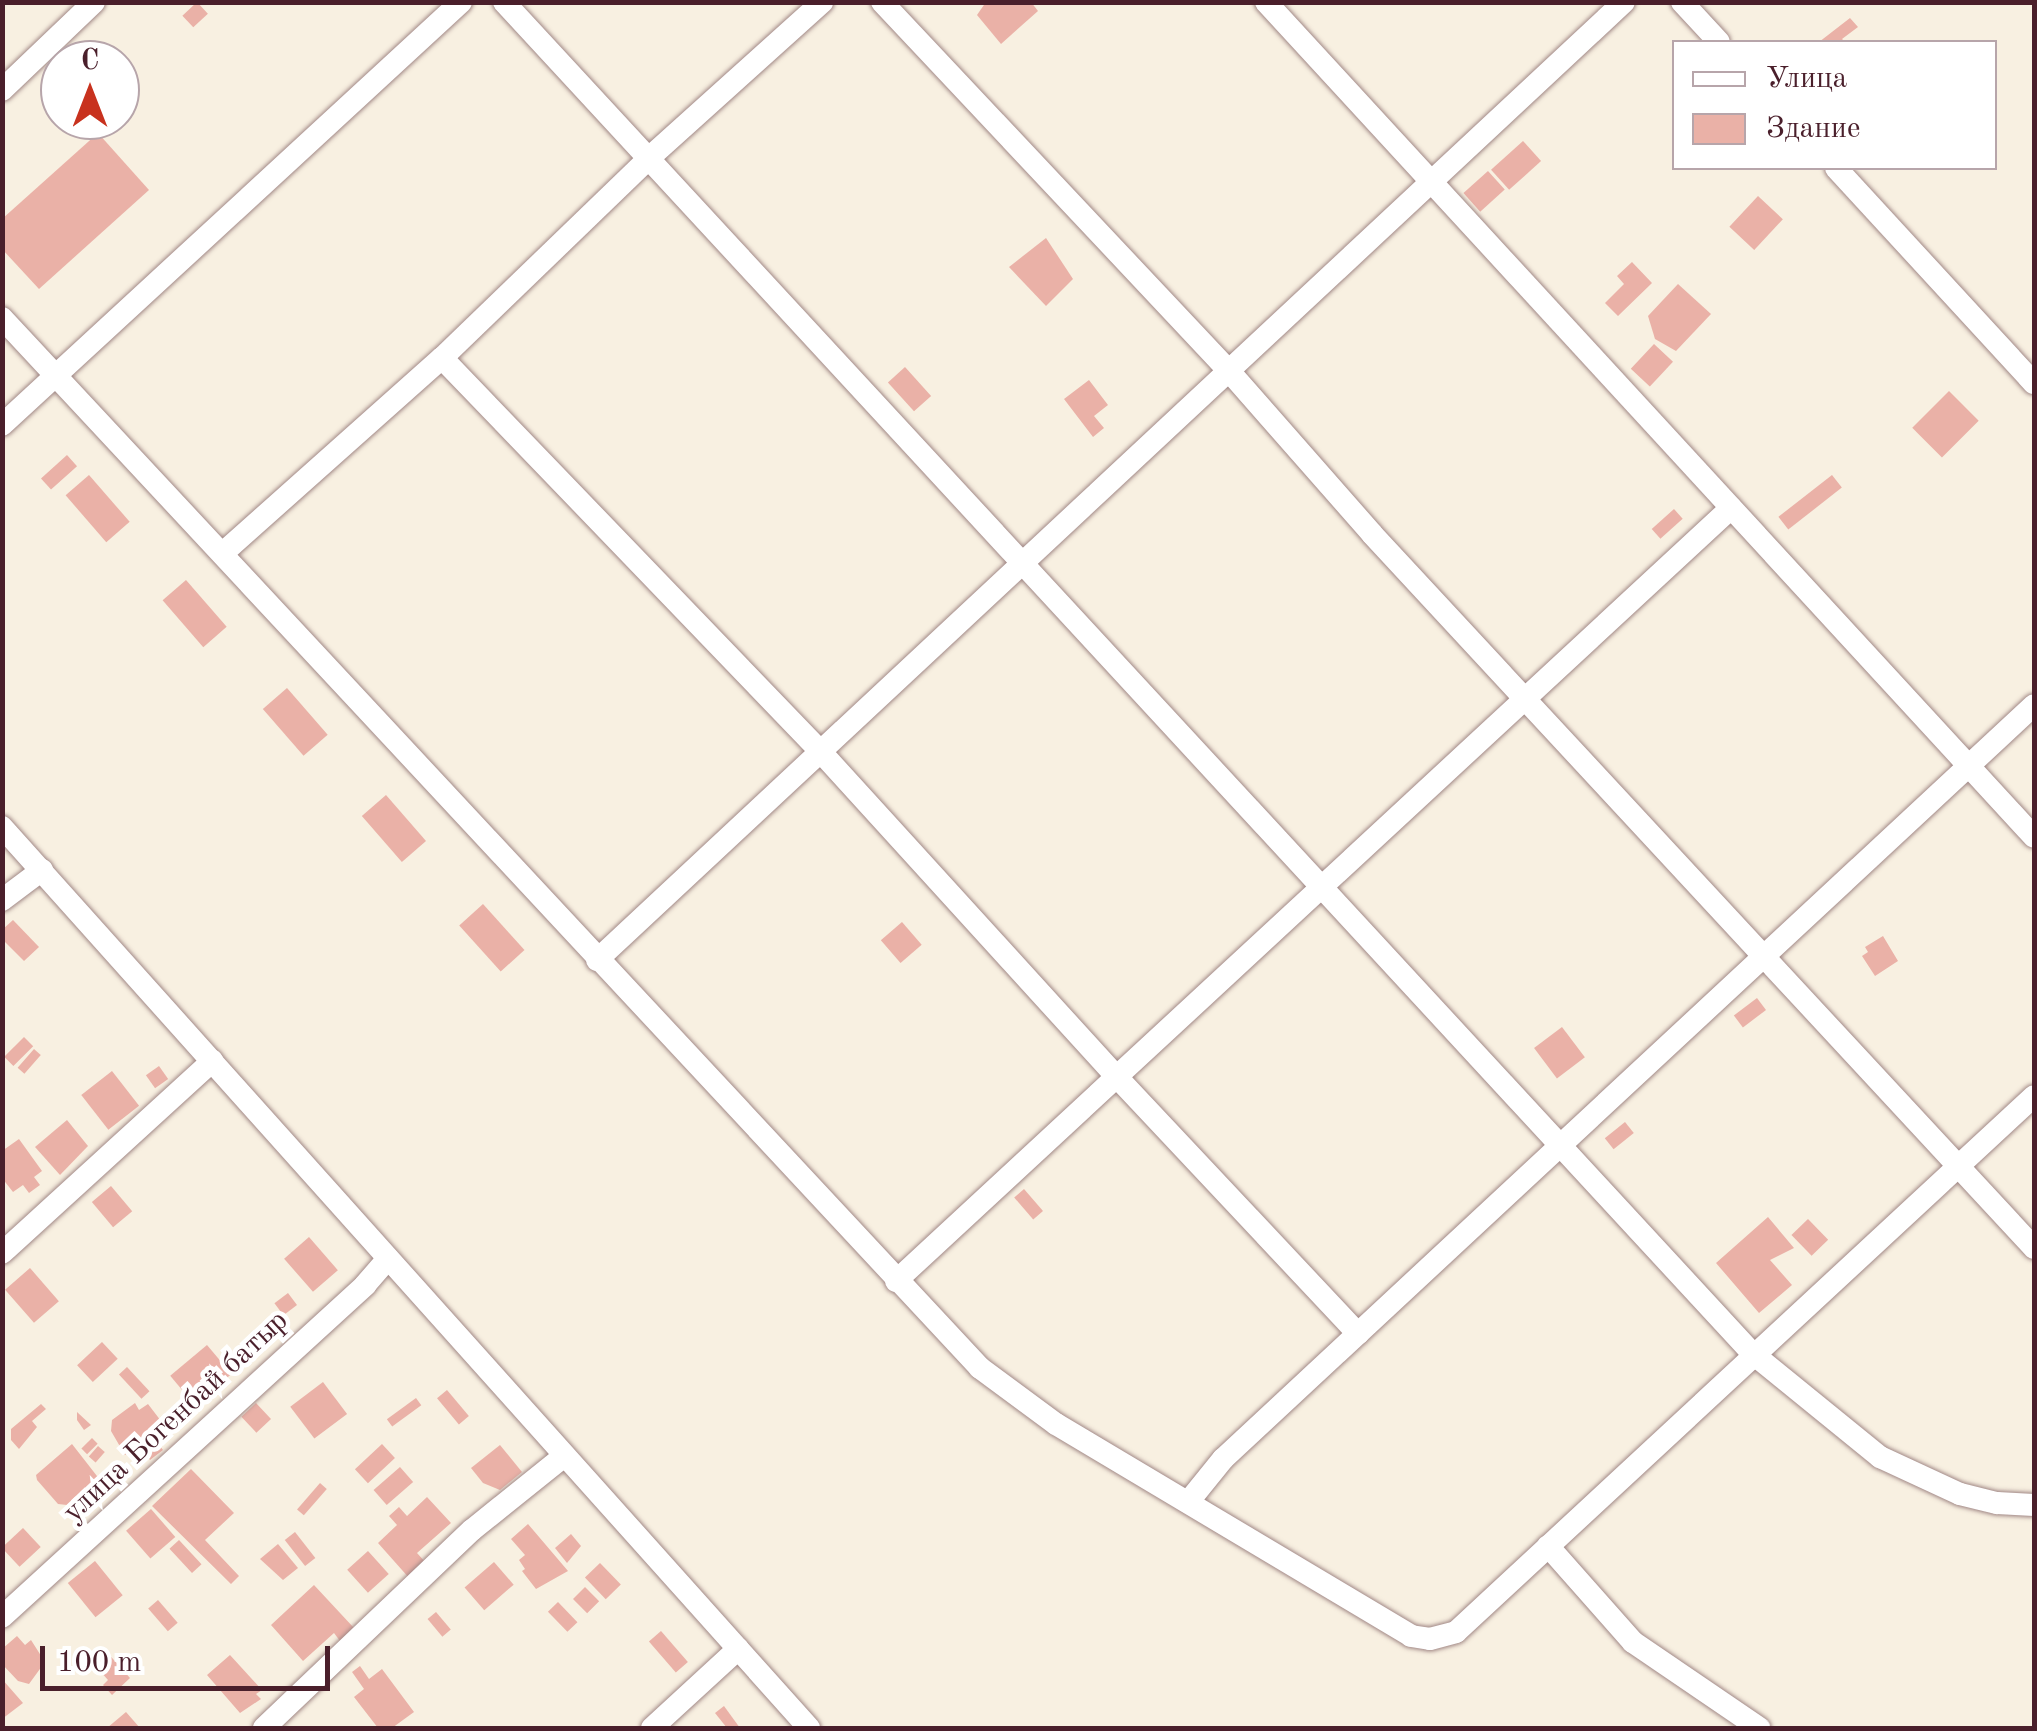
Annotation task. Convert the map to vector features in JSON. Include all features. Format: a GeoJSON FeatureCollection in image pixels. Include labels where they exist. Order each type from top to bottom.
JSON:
{"type":"FeatureCollection","features":[{"type":"Feature","properties":{"kind":"street"},"geometry":{"type":"LineString","coordinates":[[2,90],[94,2]]}},
{"type":"Feature","properties":{"kind":"street"},"geometry":{"type":"LineString","coordinates":[[2,425],[461,2]]}},
{"type":"Feature","properties":{"kind":"street"},"geometry":{"type":"LineString","coordinates":[[504,2],[1752,1354],[1880,1457],[1960,1494],[1997,1504],[2034,1505]]}},
{"type":"Feature","properties":{"kind":"street"},"geometry":{"type":"LineString","coordinates":[[224,552],[442,358],[649,158],[822,2]]}},
{"type":"Feature","properties":{"kind":"street"},"geometry":{"type":"LineString","coordinates":[[882,2],[1229,371],[1523,698],[2034,1248]]}},
{"type":"Feature","properties":{"kind":"street"},"geometry":{"type":"LineString","coordinates":[[1266,2],[2034,837]]}},
{"type":"Feature","properties":{"kind":"street"},"geometry":{"type":"LineString","coordinates":[[597,960],[1624,2]]}},
{"type":"Feature","properties":{"kind":"street"},"geometry":{"type":"LineString","coordinates":[[1682,2],[1717,40]]}},
{"type":"Feature","properties":{"kind":"street"},"geometry":{"type":"LineString","coordinates":[[1838,170],[2034,383]]}},
{"type":"Feature","properties":{"kind":"street"},"geometry":{"type":"LineString","coordinates":[[2,318],[224,552],[896,1281],[1012,1396],[1396,1627],[1430,1639],[1456,1632],[2034,1096]]}},
{"type":"Feature","properties":{"kind":"street"},"geometry":{"type":"LineString","coordinates":[[442,358],[821,752],[1115,1076],[1358,1334]]}},
{"type":"Feature","properties":{"kind":"street"},"geometry":{"type":"LineString","coordinates":[[896,1281],[1731,508]]}},
{"type":"Feature","properties":{"kind":"street"},"geometry":{"type":"LineString","coordinates":[[1189,1501],[1223,1459],[2034,704]]}},
{"type":"Feature","properties":{"kind":"street"},"geometry":{"type":"LineString","coordinates":[[2,827],[809,1728]]}},
{"type":"Feature","properties":{"kind":"street"},"geometry":{"type":"LineString","coordinates":[[2,900],[42,870]]}},
{"type":"Feature","properties":{"kind":"street"},"geometry":{"type":"LineString","coordinates":[[2,1252],[212,1061]]}},
{"type":"Feature","properties":{"kind":"street","name":"улица Богенбай батыр"},"geometry":{"type":"LineString","coordinates":[[2,1617],[365,1286],[388,1259]]}},
{"type":"Feature","properties":{"kind":"street"},"geometry":{"type":"LineString","coordinates":[[264,1728],[472,1530],[564,1456]]}},
{"type":"Feature","properties":{"kind":"street"},"geometry":{"type":"LineString","coordinates":[[1548,1546],[1634,1642],[1759,1728]]}},
{"type":"Feature","properties":{"kind":"street"},"geometry":{"type":"LineString","coordinates":[[652,1728],[738,1649]]}},
{"type":"Feature","properties":{"kind":"building"},"geometry":{"type":"Polygon","coordinates":[[[197,2],[208,14],[193,27],[182,16],[197,2]]]}},
{"type":"Feature","properties":{"kind":"building"},"geometry":{"type":"Polygon","coordinates":[[[986,2],[1031,2],[1038,11],[1001,44],[977,15],[986,2]]]}},
{"type":"Feature","properties":{"kind":"building"},"geometry":{"type":"Polygon","coordinates":[[[1850,18],[1858,27],[1843,40],[1822,40],[1850,18]]]}},
{"type":"Feature","properties":{"kind":"building"},"geometry":{"type":"Polygon","coordinates":[[[90,140],[104,140],[149,190],[39,289],[2,249],[2,219],[90,140]]]}},
{"type":"Feature","properties":{"kind":"building"},"geometry":{"type":"Polygon","coordinates":[[[1523,141],[1541,161],[1509,190],[1491,170],[1523,141]]]}},
{"type":"Feature","properties":{"kind":"building"},"geometry":{"type":"Polygon","coordinates":[[[1488,171],[1505,190],[1480,212],[1463,193],[1488,171]]]}},
{"type":"Feature","properties":{"kind":"building"},"geometry":{"type":"Polygon","coordinates":[[[1758,196],[1783,219],[1754,250],[1729,227],[1758,196]]]}},
{"type":"Feature","properties":{"kind":"building"},"geometry":{"type":"Polygon","coordinates":[[[1046,238],[1073,279],[1046,306],[1009,267],[1046,238]]]}},
{"type":"Feature","properties":{"kind":"building"},"geometry":{"type":"Polygon","coordinates":[[[1632,262],[1652,283],[1618,316],[1605,303],[1624,284],[1617,276],[1632,262]]]}},
{"type":"Feature","properties":{"kind":"building"},"geometry":{"type":"Polygon","coordinates":[[[1678,284],[1711,314],[1676,351],[1655,339],[1648,316],[1678,284]]]}},
{"type":"Feature","properties":{"kind":"building"},"geometry":{"type":"Polygon","coordinates":[[[1654,344],[1673,362],[1650,387],[1631,369],[1654,344]]]}},
{"type":"Feature","properties":{"kind":"building"},"geometry":{"type":"Polygon","coordinates":[[[905,367],[931,396],[914,411],[888,382],[905,367]]]}},
{"type":"Feature","properties":{"kind":"building"},"geometry":{"type":"Polygon","coordinates":[[[1089,380],[1108,405],[1094,416],[1104,428],[1093,437],[1064,399],[1089,380]]]}},
{"type":"Feature","properties":{"kind":"building"},"geometry":{"type":"Polygon","coordinates":[[[1949,391],[1979,421],[1942,457],[1912,428],[1949,391]]]}},
{"type":"Feature","properties":{"kind":"building"},"geometry":{"type":"Polygon","coordinates":[[[67,455],[77,466],[51,490],[41,478],[67,455]]]}},
{"type":"Feature","properties":{"kind":"building"},"geometry":{"type":"Polygon","coordinates":[[[89,475],[130,522],[106,542],[66,495],[89,475]]]}},
{"type":"Feature","properties":{"kind":"building"},"geometry":{"type":"Polygon","coordinates":[[[1832,475],[1842,488],[1788,529],[1778,517],[1832,475]]]}},
{"type":"Feature","properties":{"kind":"building"},"geometry":{"type":"Polygon","coordinates":[[[1674,509],[1683,519],[1660,539],[1652,529],[1674,509]]]}},
{"type":"Feature","properties":{"kind":"building"},"geometry":{"type":"Polygon","coordinates":[[[186,580],[227,627],[203,647],[163,600],[186,580]]]}},
{"type":"Feature","properties":{"kind":"building"},"geometry":{"type":"Polygon","coordinates":[[[287,688],[328,735],[304,756],[263,709],[287,688]]]}},
{"type":"Feature","properties":{"kind":"building"},"geometry":{"type":"Polygon","coordinates":[[[386,795],[426,841],[402,862],[362,816],[386,795]]]}},
{"type":"Feature","properties":{"kind":"building"},"geometry":{"type":"Polygon","coordinates":[[[483,904],[524,950],[501,971],[459,925],[483,904]]]}},
{"type":"Feature","properties":{"kind":"building"},"geometry":{"type":"Polygon","coordinates":[[[13,920],[39,947],[24,961],[2,939],[2,930],[13,920]]]}},
{"type":"Feature","properties":{"kind":"building"},"geometry":{"type":"Polygon","coordinates":[[[902,922],[922,945],[901,963],[881,940],[902,922]]]}},
{"type":"Feature","properties":{"kind":"building"},"geometry":{"type":"Polygon","coordinates":[[[1883,936],[1898,961],[1875,976],[1862,956],[1868,952],[1865,947],[1883,936]]]}},
{"type":"Feature","properties":{"kind":"building"},"geometry":{"type":"Polygon","coordinates":[[[1757,998],[1766,1010],[1743,1027],[1734,1015],[1757,998]]]}},
{"type":"Feature","properties":{"kind":"building"},"geometry":{"type":"Polygon","coordinates":[[[1562,1027],[1585,1057],[1557,1078],[1534,1048],[1562,1027]]]}},
{"type":"Feature","properties":{"kind":"building"},"geometry":{"type":"Polygon","coordinates":[[[24,1037],[33,1046],[13,1066],[4,1057],[24,1037]]]}},
{"type":"Feature","properties":{"kind":"building"},"geometry":{"type":"Polygon","coordinates":[[[34,1049],[41,1055],[24,1074],[18,1068],[34,1049]]]}},
{"type":"Feature","properties":{"kind":"building"},"geometry":{"type":"Polygon","coordinates":[[[159,1066],[168,1079],[155,1088],[146,1075],[159,1066]]]}},
{"type":"Feature","properties":{"kind":"building"},"geometry":{"type":"Polygon","coordinates":[[[112,1071],[139,1106],[108,1130],[81,1095],[112,1071]]]}},
{"type":"Feature","properties":{"kind":"building"},"geometry":{"type":"Polygon","coordinates":[[[67,1120],[88,1146],[60,1175],[35,1147],[67,1120]]]}},
{"type":"Feature","properties":{"kind":"building"},"geometry":{"type":"Polygon","coordinates":[[[1625,1122],[1634,1133],[1614,1149],[1605,1138],[1625,1122]]]}},
{"type":"Feature","properties":{"kind":"building"},"geometry":{"type":"Polygon","coordinates":[[[19,1139],[42,1171],[34,1177],[40,1185],[29,1193],[23,1185],[13,1192],[2,1178],[2,1151],[19,1139]]]}},
{"type":"Feature","properties":{"kind":"building"},"geometry":{"type":"Polygon","coordinates":[[[111,1186],[132,1211],[113,1227],[92,1202],[111,1186]]]}},
{"type":"Feature","properties":{"kind":"building"},"geometry":{"type":"Polygon","coordinates":[[[1024,1189],[1043,1211],[1033,1219],[1014,1198],[1024,1189]]]}},
{"type":"Feature","properties":{"kind":"building"},"geometry":{"type":"Polygon","coordinates":[[[1768,1217],[1794,1248],[1770,1260],[1792,1285],[1759,1313],[1716,1263],[1768,1217]]]}},
{"type":"Feature","properties":{"kind":"building"},"geometry":{"type":"Polygon","coordinates":[[[1808,1219],[1828,1240],[1812,1256],[1791,1235],[1808,1219]]]}},
{"type":"Feature","properties":{"kind":"building"},"geometry":{"type":"Polygon","coordinates":[[[309,1237],[338,1270],[313,1292],[284,1259],[309,1237]]]}},
{"type":"Feature","properties":{"kind":"building"},"geometry":{"type":"Polygon","coordinates":[[[30,1268],[59,1301],[34,1323],[5,1290],[30,1268]]]}},
{"type":"Feature","properties":{"kind":"building"},"geometry":{"type":"Polygon","coordinates":[[[288,1293],[297,1305],[283,1315],[274,1303],[288,1293]]]}},
{"type":"Feature","properties":{"kind":"building"},"geometry":{"type":"Polygon","coordinates":[[[102,1342],[118,1359],[93,1382],[77,1365],[102,1342]]]}},
{"type":"Feature","properties":{"kind":"building"},"geometry":{"type":"Polygon","coordinates":[[[207,1345],[231,1374],[195,1405],[170,1376],[207,1345]]]}},
{"type":"Feature","properties":{"kind":"building"},"geometry":{"type":"Polygon","coordinates":[[[127,1367],[150,1391],[141,1399],[119,1375],[127,1367]]]}},
{"type":"Feature","properties":{"kind":"building"},"geometry":{"type":"Polygon","coordinates":[[[323,1382],[347,1414],[314,1439],[290,1407],[323,1382]]]}},
{"type":"Feature","properties":{"kind":"building"},"geometry":{"type":"Polygon","coordinates":[[[447,1390],[469,1416],[459,1424],[437,1398],[447,1390]]]}},
{"type":"Feature","properties":{"kind":"building"},"geometry":{"type":"Polygon","coordinates":[[[416,1398],[421,1405],[392,1426],[387,1419],[416,1398]]]}},
{"type":"Feature","properties":{"kind":"building"},"geometry":{"type":"Polygon","coordinates":[[[135,1403],[139,1410],[148,1404],[161,1421],[148,1430],[163,1450],[150,1460],[139,1446],[125,1455],[111,1431],[112,1420],[135,1403]]]}},
{"type":"Feature","properties":{"kind":"building"},"geometry":{"type":"Polygon","coordinates":[[[256,1403],[271,1419],[256,1433],[241,1417],[256,1403]]]}},
{"type":"Feature","properties":{"kind":"building"},"geometry":{"type":"Polygon","coordinates":[[[41,1404],[46,1409],[32,1421],[37,1427],[19,1449],[11,1440],[11,1429],[41,1404]]]}},
{"type":"Feature","properties":{"kind":"building"},"geometry":{"type":"Polygon","coordinates":[[[77,1412],[91,1425],[84,1430],[77,1420],[77,1412]]]}},
{"type":"Feature","properties":{"kind":"building"},"geometry":{"type":"Polygon","coordinates":[[[92,1438],[98,1444],[87,1454],[81,1449],[92,1438]]]}},
{"type":"Feature","properties":{"kind":"building"},"geometry":{"type":"Polygon","coordinates":[[[72,1444],[111,1494],[99,1504],[85,1489],[67,1505],[58,1504],[37,1480],[36,1475],[72,1444]]]}},
{"type":"Feature","properties":{"kind":"building"},"geometry":{"type":"Polygon","coordinates":[[[382,1444],[395,1458],[368,1483],[355,1469],[382,1444]]]}},
{"type":"Feature","properties":{"kind":"building"},"geometry":{"type":"Polygon","coordinates":[[[500,1445],[522,1472],[500,1490],[483,1483],[471,1468],[500,1445]]]}},
{"type":"Feature","properties":{"kind":"building"},"geometry":{"type":"Polygon","coordinates":[[[98,1446],[105,1452],[96,1462],[89,1457],[98,1446]]]}},
{"type":"Feature","properties":{"kind":"building"},"geometry":{"type":"Polygon","coordinates":[[[400,1467],[413,1482],[387,1505],[374,1490],[400,1467]]]}},
{"type":"Feature","properties":{"kind":"building"},"geometry":{"type":"Polygon","coordinates":[[[191,1469],[234,1513],[205,1540],[239,1576],[231,1584],[152,1506],[191,1469]]]}},
{"type":"Feature","properties":{"kind":"building"},"geometry":{"type":"Polygon","coordinates":[[[320,1483],[327,1489],[304,1515],[297,1509],[320,1483]]]}},
{"type":"Feature","properties":{"kind":"building"},"geometry":{"type":"Polygon","coordinates":[[[427,1497],[451,1523],[417,1553],[427,1564],[410,1579],[378,1543],[397,1525],[389,1516],[399,1507],[407,1516],[427,1497]]]}},
{"type":"Feature","properties":{"kind":"building"},"geometry":{"type":"Polygon","coordinates":[[[151,1509],[175,1537],[150,1559],[126,1531],[151,1509]]]}},
{"type":"Feature","properties":{"kind":"building"},"geometry":{"type":"Polygon","coordinates":[[[528,1524],[568,1571],[536,1589],[522,1571],[525,1569],[519,1560],[525,1555],[511,1539],[528,1524]]]}},
{"type":"Feature","properties":{"kind":"building"},"geometry":{"type":"Polygon","coordinates":[[[23,1528],[41,1547],[20,1567],[2,1548],[23,1528]]]}},
{"type":"Feature","properties":{"kind":"building"},"geometry":{"type":"Polygon","coordinates":[[[295,1532],[315,1558],[305,1566],[285,1540],[295,1532]]]}},
{"type":"Feature","properties":{"kind":"building"},"geometry":{"type":"Polygon","coordinates":[[[571,1534],[581,1546],[567,1563],[555,1548],[571,1534]]]}},
{"type":"Feature","properties":{"kind":"building"},"geometry":{"type":"Polygon","coordinates":[[[179,1540],[202,1564],[192,1573],[169,1549],[179,1540]]]}},
{"type":"Feature","properties":{"kind":"building"},"geometry":{"type":"Polygon","coordinates":[[[278,1544],[298,1568],[283,1580],[260,1559],[278,1544]]]}},
{"type":"Feature","properties":{"kind":"building"},"geometry":{"type":"Polygon","coordinates":[[[368,1551],[389,1574],[368,1593],[347,1570],[368,1551]]]}},
{"type":"Feature","properties":{"kind":"building"},"geometry":{"type":"Polygon","coordinates":[[[95,1561],[123,1595],[95,1617],[68,1583],[95,1561]]]}},
{"type":"Feature","properties":{"kind":"building"},"geometry":{"type":"Polygon","coordinates":[[[494,1562],[514,1585],[484,1610],[465,1588],[494,1562]]]}},
{"type":"Feature","properties":{"kind":"building"},"geometry":{"type":"Polygon","coordinates":[[[600,1563],[621,1585],[606,1599],[585,1578],[600,1563]]]}},
{"type":"Feature","properties":{"kind":"building"},"geometry":{"type":"Polygon","coordinates":[[[314,1585],[354,1628],[340,1641],[334,1633],[303,1661],[271,1625],[314,1585]]]}},
{"type":"Feature","properties":{"kind":"building"},"geometry":{"type":"Polygon","coordinates":[[[585,1587],[599,1601],[587,1613],[573,1599],[585,1587]]]}},
{"type":"Feature","properties":{"kind":"building"},"geometry":{"type":"Polygon","coordinates":[[[158,1600],[178,1623],[168,1631],[148,1609],[158,1600]]]}},
{"type":"Feature","properties":{"kind":"building"},"geometry":{"type":"Polygon","coordinates":[[[558,1602],[577,1622],[567,1632],[548,1612],[558,1602]]]}},
{"type":"Feature","properties":{"kind":"building"},"geometry":{"type":"Polygon","coordinates":[[[436,1612],[451,1630],[442,1637],[428,1619],[436,1612]]]}},
{"type":"Feature","properties":{"kind":"building"},"geometry":{"type":"Polygon","coordinates":[[[661,1631],[688,1662],[676,1672],[649,1641],[661,1631]]]}},
{"type":"Feature","properties":{"kind":"building"},"geometry":{"type":"Polygon","coordinates":[[[17,1636],[25,1645],[31,1640],[45,1662],[29,1684],[18,1681],[2,1664],[2,1649],[17,1636]]]}},
{"type":"Feature","properties":{"kind":"building"},"geometry":{"type":"Polygon","coordinates":[[[105,1650],[130,1678],[112,1695],[103,1685],[108,1680],[92,1662],[105,1650]]]}},
{"type":"Feature","properties":{"kind":"building"},"geometry":{"type":"Polygon","coordinates":[[[230,1655],[262,1690],[256,1694],[261,1699],[240,1713],[207,1675],[230,1655]]]}},
{"type":"Feature","properties":{"kind":"building"},"geometry":{"type":"Polygon","coordinates":[[[360,1666],[369,1679],[382,1669],[414,1712],[392,1728],[378,1728],[354,1697],[364,1689],[352,1672],[360,1666]]]}},
{"type":"Feature","properties":{"kind":"building"},"geometry":{"type":"Polygon","coordinates":[[[2,1679],[23,1703],[2,1719],[2,1679]]]}},
{"type":"Feature","properties":{"kind":"building"},"geometry":{"type":"Polygon","coordinates":[[[724,1706],[740,1728],[727,1728],[715,1713],[724,1706]]]}},
{"type":"Feature","properties":{"kind":"building"},"geometry":{"type":"Polygon","coordinates":[[[126,1712],[140,1728],[107,1728],[126,1712]]]}}]}
